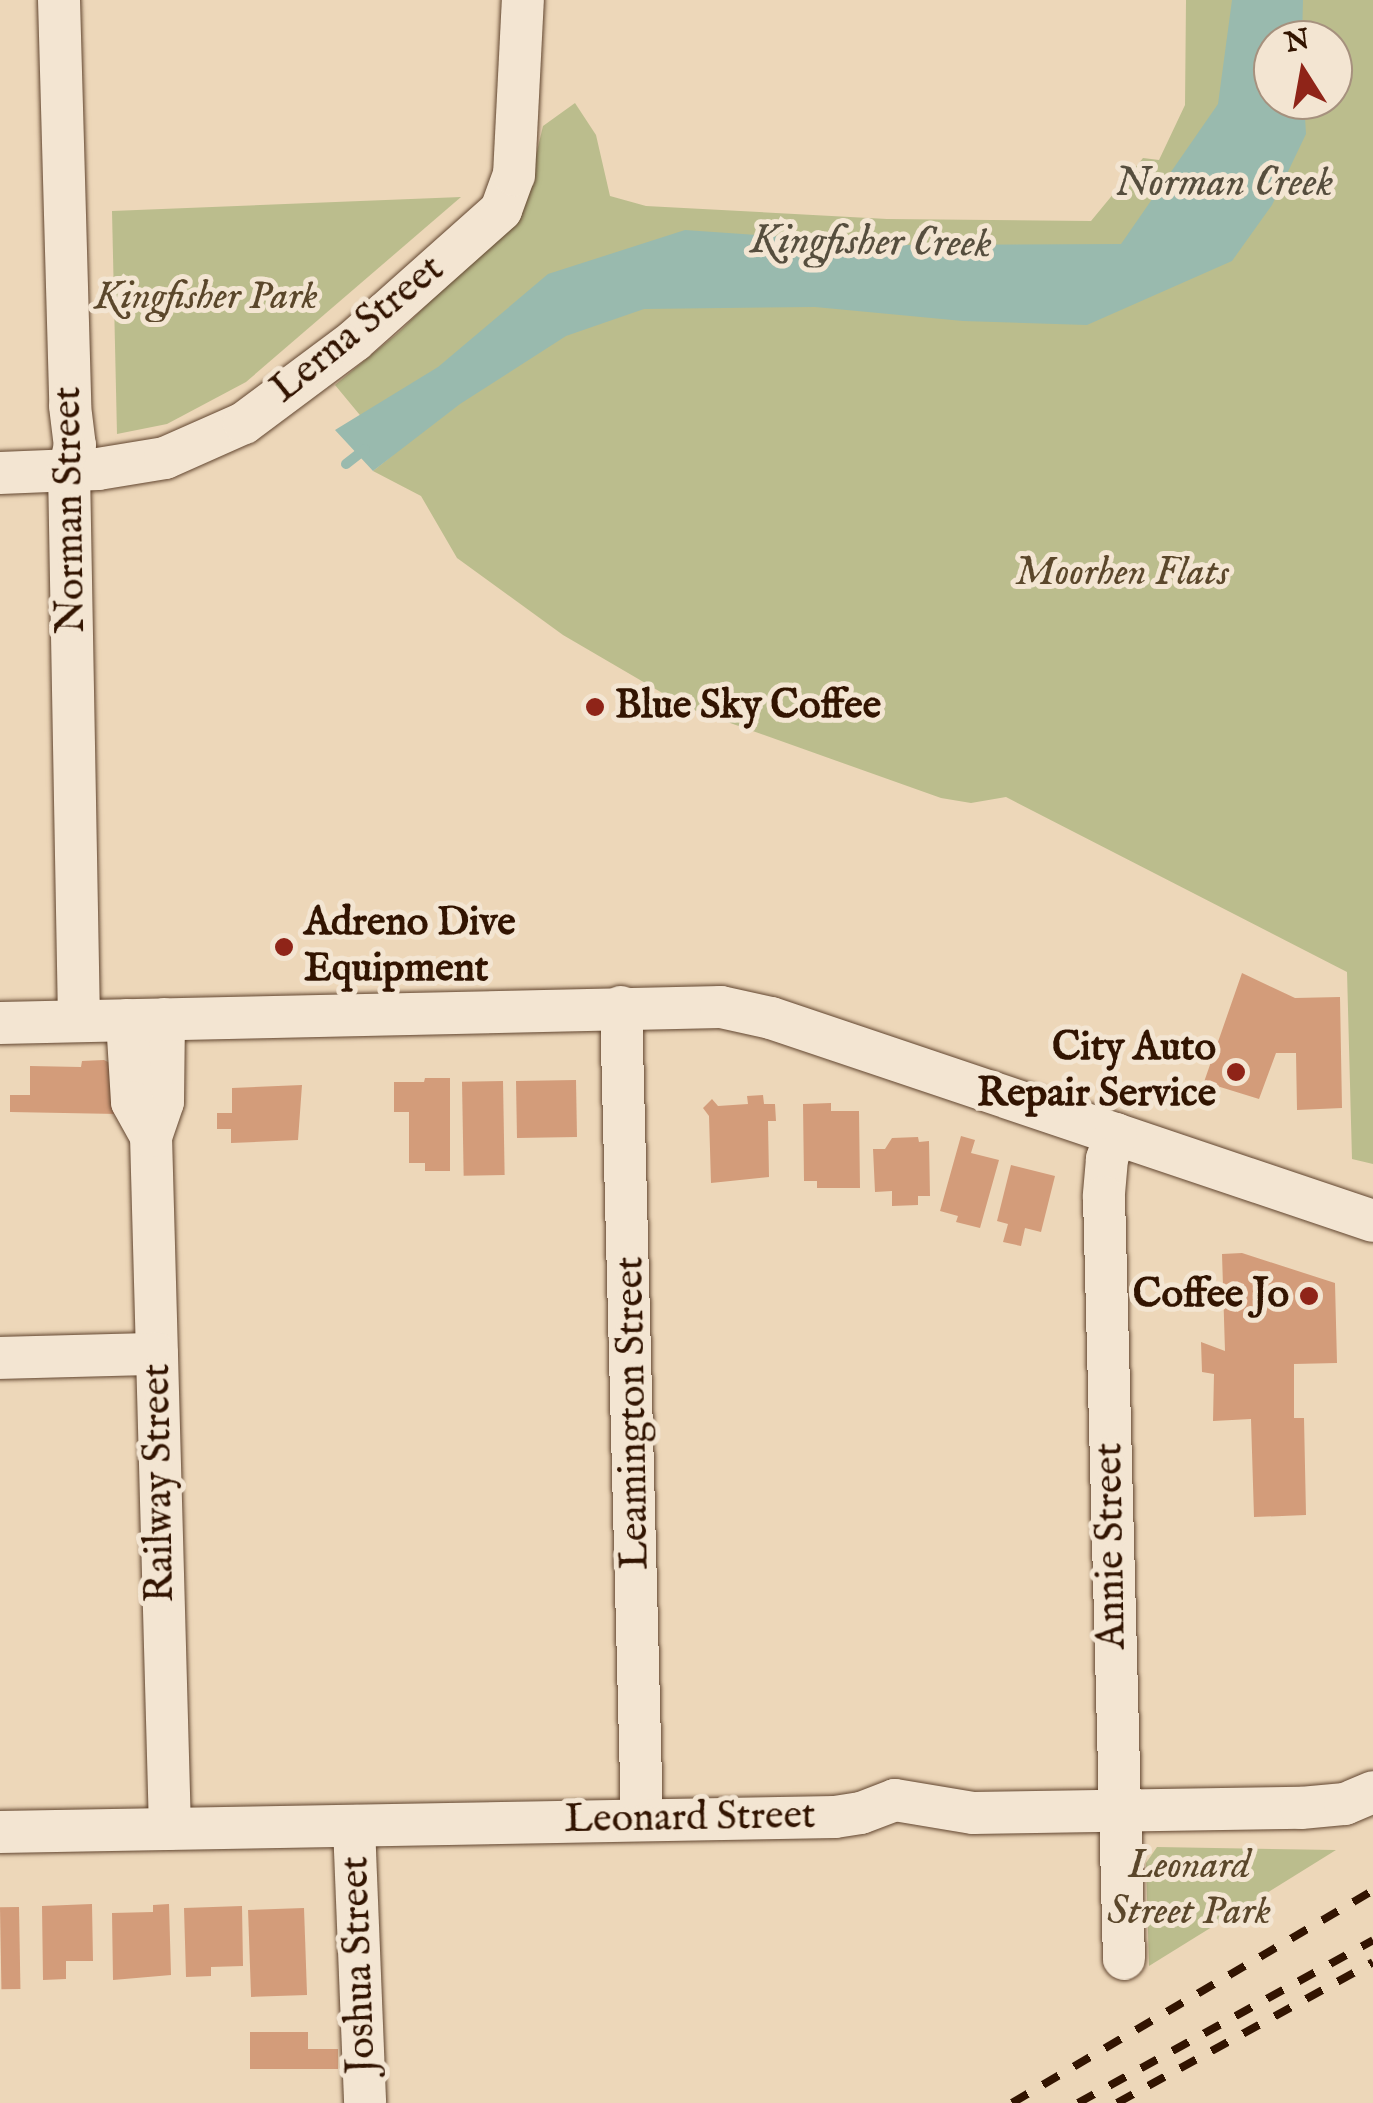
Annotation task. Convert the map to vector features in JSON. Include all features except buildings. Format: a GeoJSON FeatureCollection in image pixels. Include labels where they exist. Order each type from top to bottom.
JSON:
{"type":"FeatureCollection","features":[{"type":"Feature","properties":{"kind":"street","name":"Norman Street"},"geometry":{"type":"LineString","coordinates":[[59,0],[70,406],[75,445],[69,470],[79,1021]]}},
{"type":"Feature","properties":{"kind":"street","name":"Lerna Street"},"geometry":{"type":"LineString","coordinates":[[0,473],[69,470],[165,458],[244,423],[354,341],[501,210],[514,175],[523,0]]}},
{"type":"Feature","properties":{"kind":"street","name":"Leamington Street"},"geometry":{"type":"LineString","coordinates":[[620,1007],[642,1819]]}},
{"type":"Feature","properties":{"kind":"street"},"geometry":{"type":"LineString","coordinates":[[0,1023],[721,1007],[746,1011],[1373,1220]]}},
{"type":"Feature","properties":{"kind":"street","name":"Railway Street"},"geometry":{"type":"LineString","coordinates":[[146,1020],[132,1102],[150,1136],[170,1829]]}},
{"type":"Feature","properties":{"kind":"street","name":"Annie Street"},"geometry":{"type":"LineString","coordinates":[[1116,1134],[1108,1159],[1104,1197],[1124,1958]]}},
{"type":"Feature","properties":{"kind":"street"},"geometry":{"type":"LineString","coordinates":[[0,1358],[157,1354]]}},
{"type":"Feature","properties":{"kind":"street","name":"Leonard Street"},"geometry":{"type":"LineString","coordinates":[[0,1832],[851,1816],[903,1800],[973,1813],[1312,1807],[1345,1804],[1373,1792]]}},
{"type":"Feature","properties":{"kind":"street","name":"Joshua Street"},"geometry":{"type":"LineString","coordinates":[[354,1826],[365,2103]]}},
{"type":"Feature","properties":{"kind":"green space","name":"Moorhen Flats"},"geometry":{"type":"Polygon","coordinates":[[[1186,0],[1373,0],[1373,1164],[1352,1159],[1347,972],[1006,797],[971,803],[941,798],[688,708],[563,635],[457,558],[421,496],[373,471],[393,455],[335,385],[399,332],[523,210],[543,126],[575,103],[596,135],[610,196],[646,206],[887,219],[1091,221],[1143,158],[1159,160],[1185,105],[1186,0]]]}},
{"type":"Feature","properties":{"kind":"green space","name":"Kingfisher Park"},"geometry":{"type":"Polygon","coordinates":[[[461,197],[246,382],[167,424],[117,434],[112,211],[461,197]]]}},
{"type":"Feature","properties":{"kind":"green space","name":"Leonard Street Park"},"geometry":{"type":"Polygon","coordinates":[[[1157,1847],[1336,1850],[1149,1966],[1146,1863],[1157,1847]]]}},
{"type":"Feature","properties":{"kind":"water","name":"Norman Creek"},"geometry":{"type":"Polygon","coordinates":[[[1232,0],[1303,0],[1302,20],[1253,20],[1253,120],[1305,120],[1306,134],[1272,205],[1232,261],[1087,325],[963,321],[815,307],[644,309],[566,336],[460,404],[373,471],[335,430],[438,367],[548,274],[685,230],[904,245],[1121,244],[1218,104],[1232,0]]]}},
{"type":"Feature","properties":{"kind":"waterway","name":"Kingfisher Creek"},"geometry":{"type":"LineString","coordinates":[[346,464],[365,449]]}},
{"type":"Feature","properties":{"kind":"railway"},"geometry":{"type":"LineString","coordinates":[[1012,2103],[1373,1890]]}},
{"type":"Feature","properties":{"kind":"railway"},"geometry":{"type":"LineString","coordinates":[[1078,2103],[1373,1940]]}},
{"type":"Feature","properties":{"kind":"railway"},"geometry":{"type":"LineString","coordinates":[[1117,2103],[1373,1962]]}},
{"type":"Feature","properties":{"kind":"place","name":"Blue Sky Coffee"},"geometry":{"type":"Point","coordinates":[595,707]}},
{"type":"Feature","properties":{"kind":"place","name":"Adreno Dive Equipment"},"geometry":{"type":"Point","coordinates":[284,947]}},
{"type":"Feature","properties":{"kind":"place","name":"City Auto Repair Service"},"geometry":{"type":"Point","coordinates":[1236,1072]}},
{"type":"Feature","properties":{"kind":"place","name":"Coffee Jo"},"geometry":{"type":"Point","coordinates":[1309,1296]}}]}
